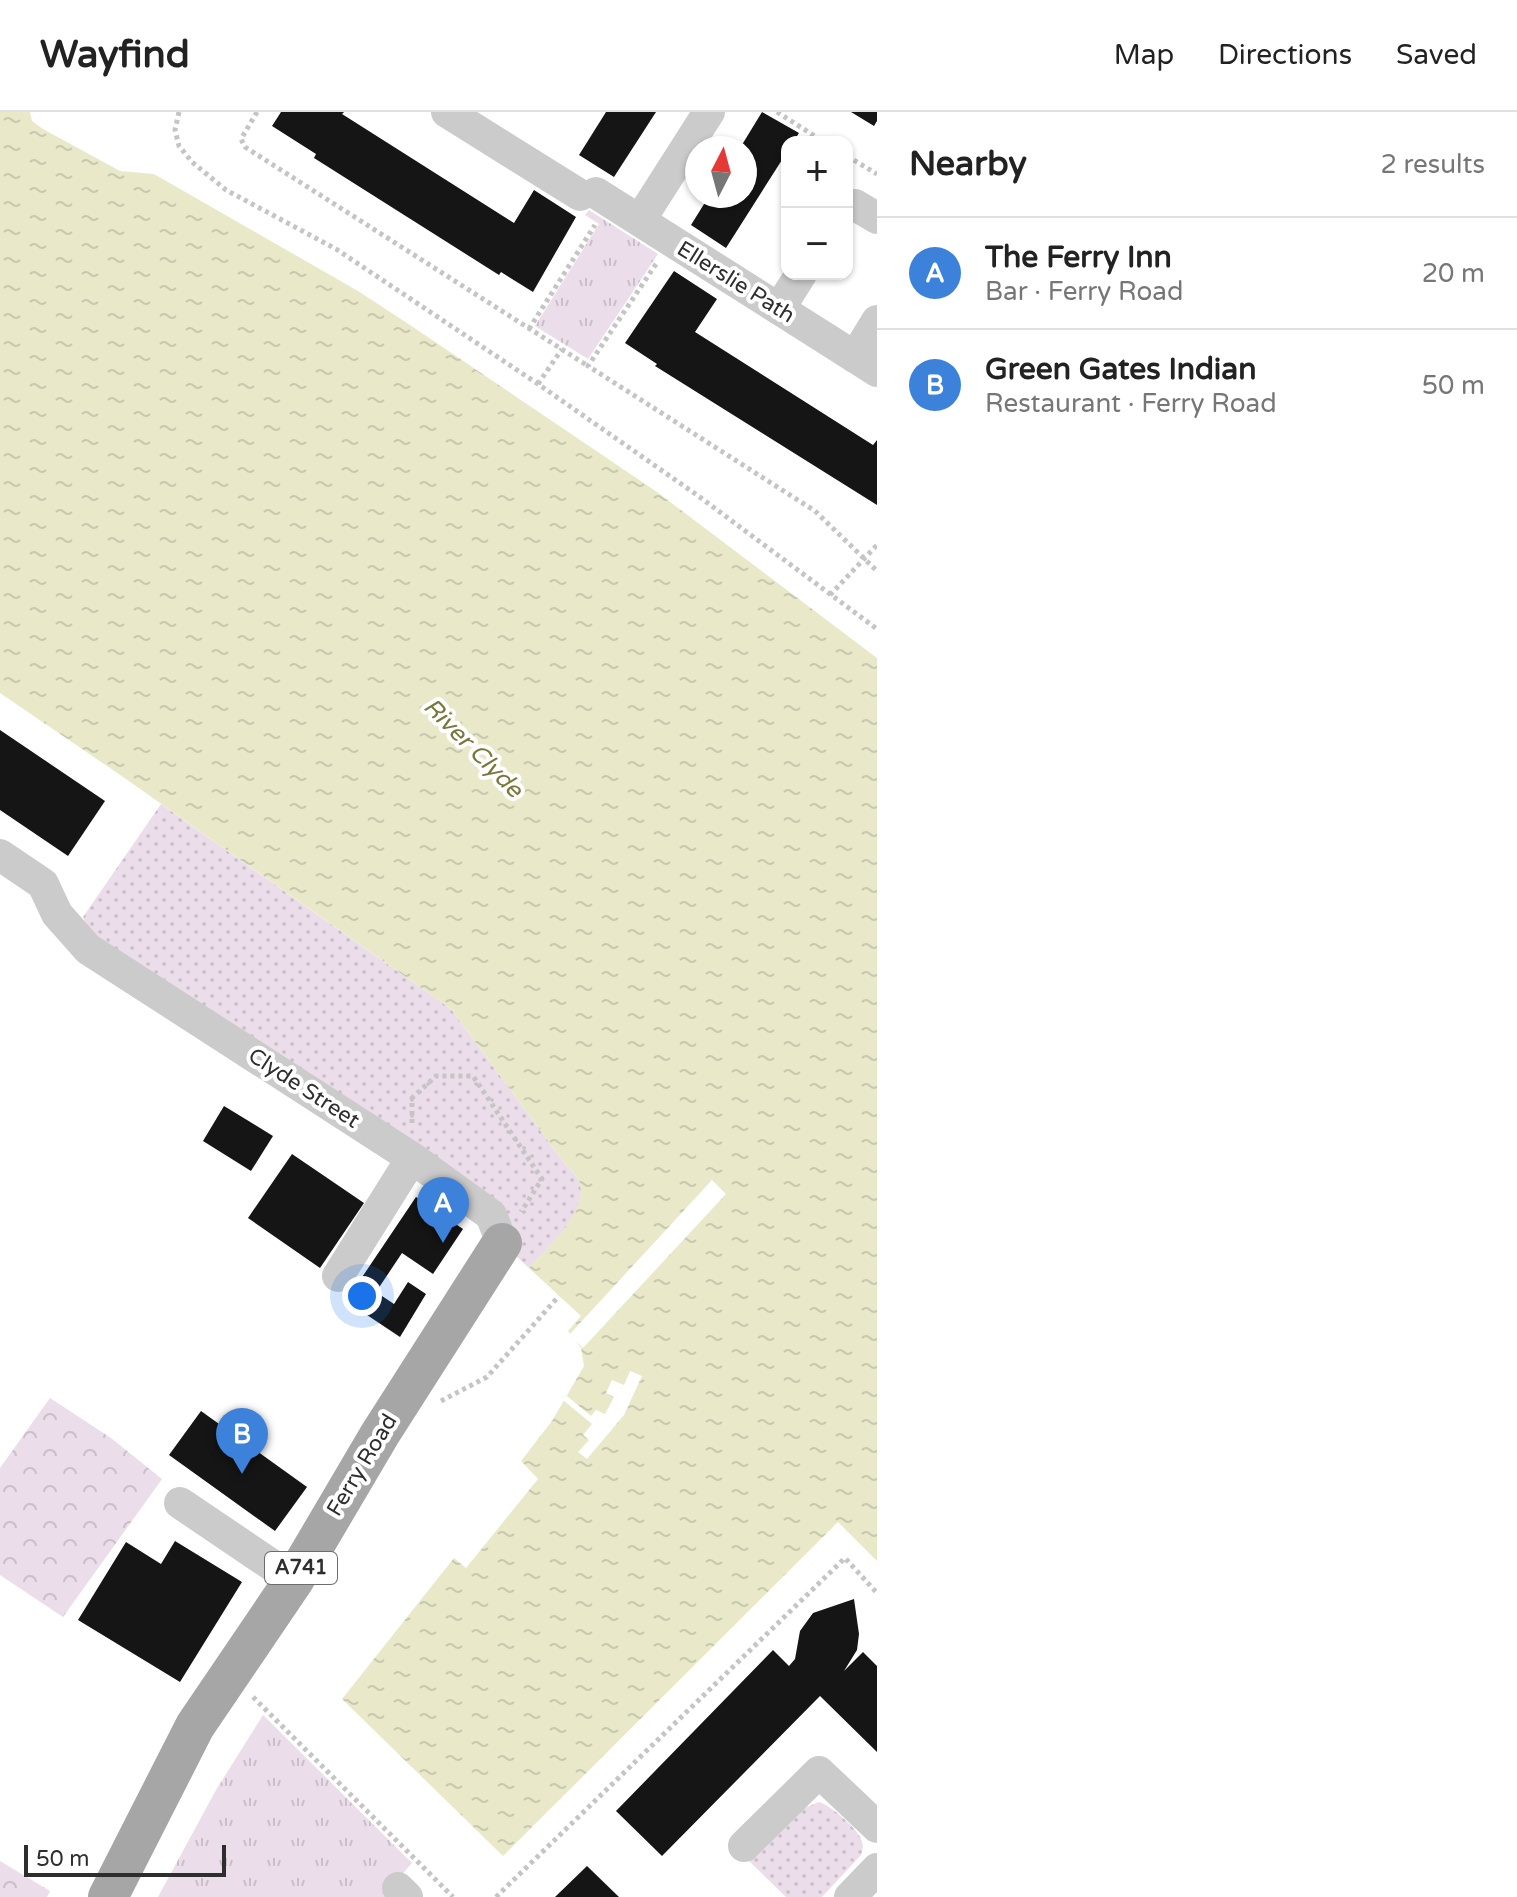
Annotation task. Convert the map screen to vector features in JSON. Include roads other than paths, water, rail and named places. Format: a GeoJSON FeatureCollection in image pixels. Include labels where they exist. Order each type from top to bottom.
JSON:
{"type":"FeatureCollection","features":[{"type":"Feature","properties":{"kind":"main road","name":"Ferry Road"},"geometry":{"type":"LineString","coordinates":[[108,1897],[195,1726],[294,1580],[380,1434],[502,1243]]}},
{"type":"Feature","properties":{"kind":"street","name":"Ellerslie Path"},"geometry":{"type":"LineString","coordinates":[[447,112],[588,202],[640,220],[866,364]]}},
{"type":"Feature","properties":{"kind":"street"},"geometry":{"type":"LineString","coordinates":[[640,220],[709,112]]}},
{"type":"Feature","properties":{"kind":"street"},"geometry":{"type":"LineString","coordinates":[[853,205],[877,218]]}},
{"type":"Feature","properties":{"kind":"street"},"geometry":{"type":"LineString","coordinates":[[779,309],[797,280]]}},
{"type":"Feature","properties":{"kind":"street"},"geometry":{"type":"LineString","coordinates":[[866,364],[877,321]]}},
{"type":"Feature","properties":{"kind":"street","name":"Clyde Street"},"geometry":{"type":"LineString","coordinates":[[0,855],[43,884],[57,914],[88,949],[412,1158],[491,1215],[502,1243]]}},
{"type":"Feature","properties":{"kind":"street"},"geometry":{"type":"LineString","coordinates":[[338,1276],[412,1158]]}},
{"type":"Feature","properties":{"kind":"street"},"geometry":{"type":"LineString","coordinates":[[180,1503],[294,1580]]}},
{"type":"Feature","properties":{"kind":"street"},"geometry":{"type":"LineString","coordinates":[[744,1846],[819,1772],[877,1827]]}},
{"type":"Feature","properties":{"kind":"street"},"geometry":{"type":"LineString","coordinates":[[850,1897],[877,1869]]}},
{"type":"Feature","properties":{"kind":"water","name":"River Clyde"},"geometry":{"type":"Polygon","coordinates":[[[0,112],[30,112],[32,121],[43,129],[120,171],[154,174],[358,291],[657,492],[877,658],[877,1561],[838,1522],[503,1856],[342,1699],[454,1558],[466,1568],[538,1479],[521,1461],[552,1421],[584,1366],[581,1348],[568,1331],[581,1316],[529,1268],[576,1210],[581,1186],[451,1009],[0,693],[0,112]]]}},
{"type":"Feature","properties":{"kind":"place","name":"The Ferry Inn"},"geometry":{"type":"Point","coordinates":[443,1243]}},
{"type":"Feature","properties":{"kind":"place","name":"Green Gates Indian"},"geometry":{"type":"Point","coordinates":[242,1474]}}]}
